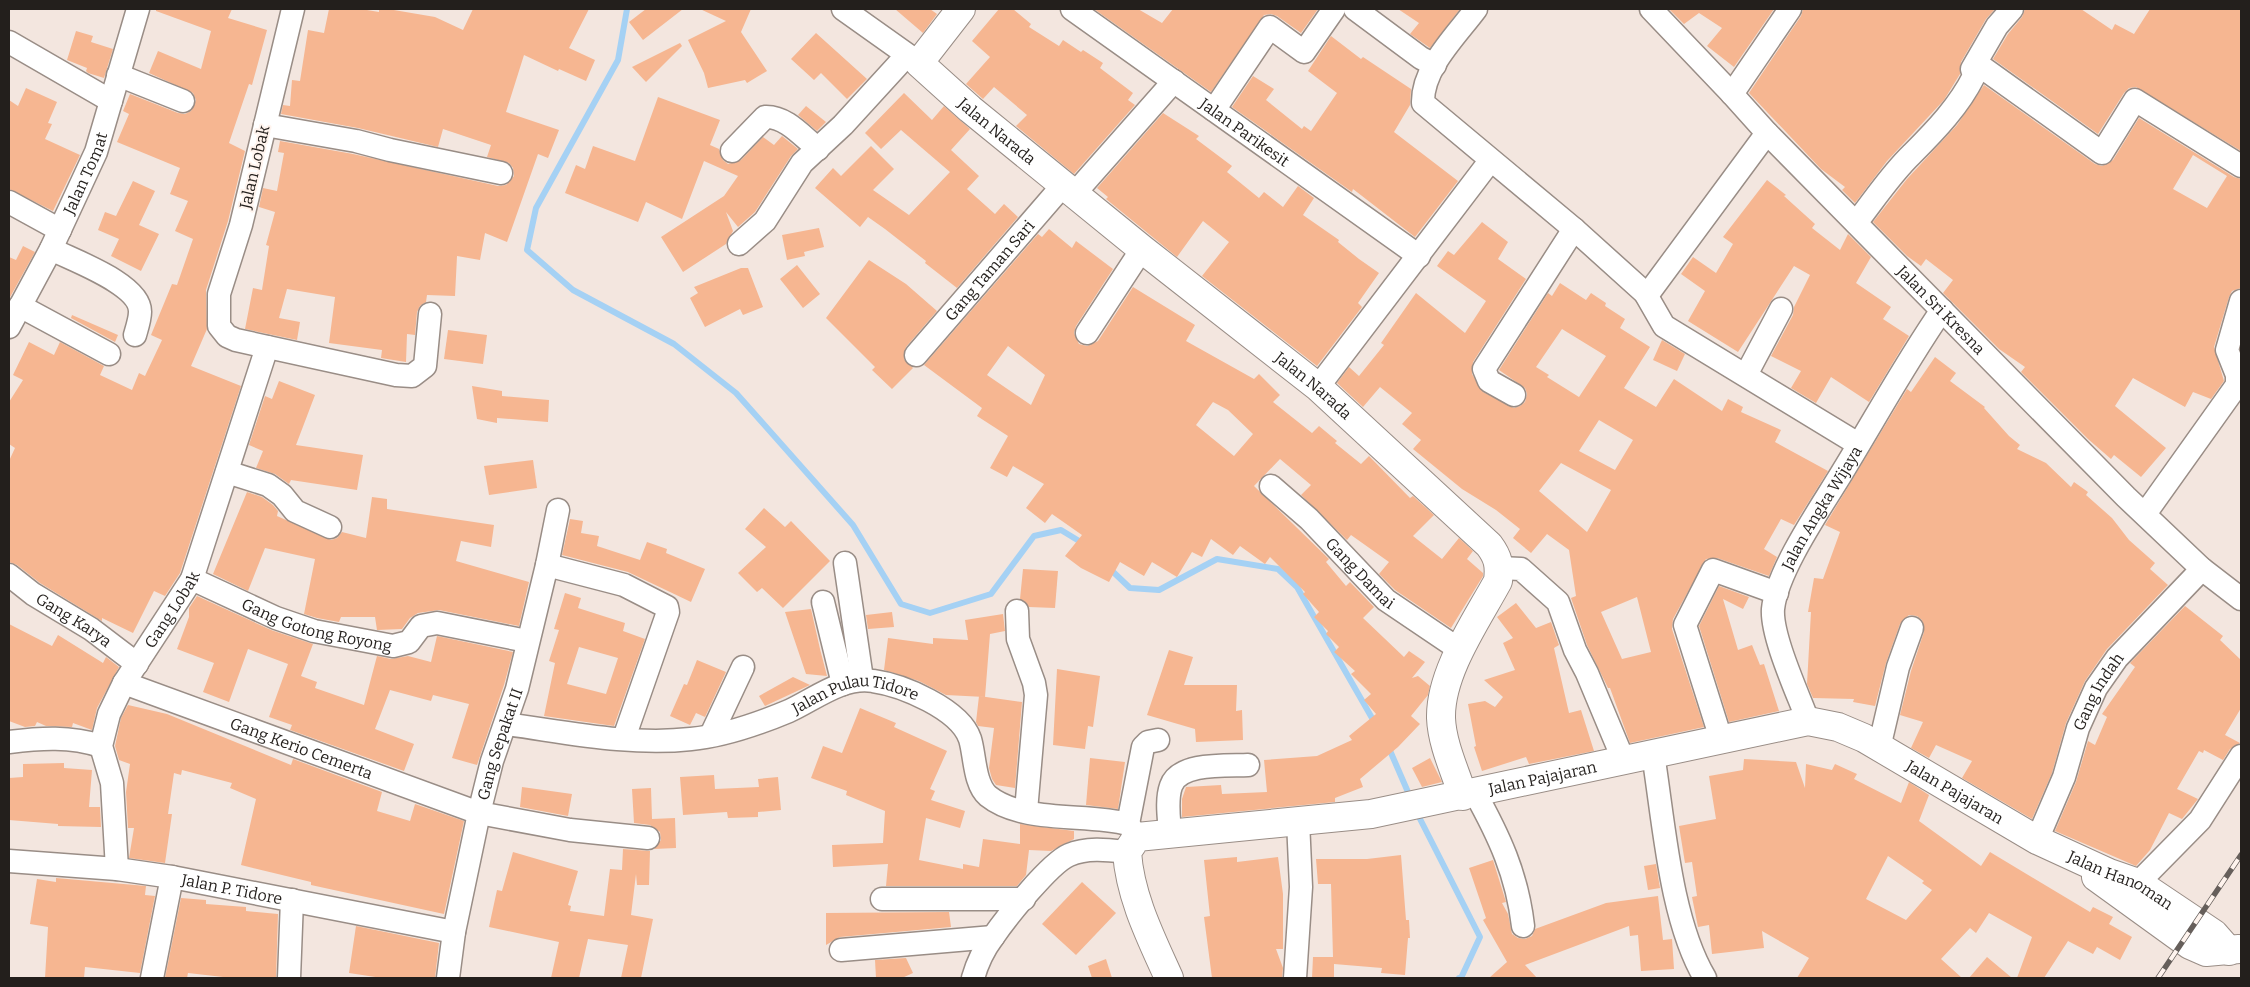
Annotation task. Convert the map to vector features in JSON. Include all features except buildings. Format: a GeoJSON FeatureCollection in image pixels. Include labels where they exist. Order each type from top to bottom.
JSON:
{"type":"FeatureCollection","features":[{"type":"Feature","properties":{"kind":"main road"},"geometry":{"type":"LineString","coordinates":[[913,59],[961,9]]}},
{"type":"Feature","properties":{"kind":"main road","name":"Jalan Narada"},"geometry":{"type":"LineString","coordinates":[[913,59],[970,109],[1142,249],[1318,387],[1489,544],[1498,556],[1500,568]]}},
{"type":"Feature","properties":{"kind":"main road"},"geometry":{"type":"LineString","coordinates":[[1469,793],[1447,748],[1441,720],[1442,699],[1460,650],[1498,581],[1500,568]]}},
{"type":"Feature","properties":{"kind":"main road","name":"Jalan Pajajaran"},"geometry":{"type":"LineString","coordinates":[[1131,838],[1170,832],[1371,814],[1421,805],[1623,759],[1808,721],[1864,738],[2037,840],[2068,854]]}},
{"type":"Feature","properties":{"kind":"main road"},"geometry":{"type":"LineString","coordinates":[[1131,838],[1131,885],[1139,909],[1169,978]]}},
{"type":"Feature","properties":{"kind":"main road","name":"Jalan Hanoman"},"geometry":{"type":"LineString","coordinates":[[2068,854],[2132,891],[2214,934],[2235,950]]}},
{"type":"Feature","properties":{"kind":"street","name":"Jalan Tomat"},"geometry":{"type":"LineString","coordinates":[[9,327],[55,240],[96,152],[138,9]]}},
{"type":"Feature","properties":{"kind":"street","name":"Jalan Lobak"},"geometry":{"type":"LineString","coordinates":[[267,347],[228,336],[219,326],[219,294],[241,225],[293,9]]}},
{"type":"Feature","properties":{"kind":"street"},"geometry":{"type":"LineString","coordinates":[[739,244],[765,222],[802,163],[913,59],[843,9]]}},
{"type":"Feature","properties":{"kind":"street","name":"Jalan Parikesit"},"geometry":{"type":"LineString","coordinates":[[1072,9],[1419,256]]}},
{"type":"Feature","properties":{"kind":"street"},"geometry":{"type":"LineString","coordinates":[[1214,110],[1270,27],[1304,52],[1334,9]]}},
{"type":"Feature","properties":{"kind":"street"},"geometry":{"type":"LineString","coordinates":[[1355,9],[1421,58],[1434,64]]}},
{"type":"Feature","properties":{"kind":"street"},"geometry":{"type":"LineString","coordinates":[[1476,9],[1434,64],[1423,90],[1423,103],[1574,229],[1645,292],[1664,326],[1858,444]]}},
{"type":"Feature","properties":{"kind":"street","name":"Jalan Sri Kresna"},"geometry":{"type":"LineString","coordinates":[[1650,9],[1767,133],[2145,514],[2202,569],[2241,599]]}},
{"type":"Feature","properties":{"kind":"street"},"geometry":{"type":"LineString","coordinates":[[1732,94],[1790,9]]}},
{"type":"Feature","properties":{"kind":"street"},"geometry":{"type":"LineString","coordinates":[[1856,223],[1911,154],[1923,144],[1964,97],[1974,76],[1972,69],[1997,26],[2012,9]]}},
{"type":"Feature","properties":{"kind":"street"},"geometry":{"type":"LineString","coordinates":[[9,42],[111,101]]}},
{"type":"Feature","properties":{"kind":"street"},"geometry":{"type":"LineString","coordinates":[[1976,63],[2102,153],[2135,100],[2241,166]]}},
{"type":"Feature","properties":{"kind":"street"},"geometry":{"type":"LineString","coordinates":[[118,75],[183,101]]}},
{"type":"Feature","properties":{"kind":"street","name":"Gang Taman Sari"},"geometry":{"type":"LineString","coordinates":[[916,355],[1069,189],[1174,82]]}},
{"type":"Feature","properties":{"kind":"street"},"geometry":{"type":"LineString","coordinates":[[732,151],[765,117],[775,117],[784,121],[818,149]]}},
{"type":"Feature","properties":{"kind":"street"},"geometry":{"type":"LineString","coordinates":[[265,125],[301,133],[356,141],[390,150],[501,172]]}},
{"type":"Feature","properties":{"kind":"street"},"geometry":{"type":"LineString","coordinates":[[1645,292],[1651,290],[1767,133]]}},
{"type":"Feature","properties":{"kind":"street"},"geometry":{"type":"LineString","coordinates":[[1318,387],[1490,160]]}},
{"type":"Feature","properties":{"kind":"street"},"geometry":{"type":"LineString","coordinates":[[9,202],[55,240],[120,283],[130,293],[140,311],[135,335]]}},
{"type":"Feature","properties":{"kind":"street"},"geometry":{"type":"LineString","coordinates":[[1514,395],[1489,381],[1484,369],[1574,229]]}},
{"type":"Feature","properties":{"kind":"street"},"geometry":{"type":"LineString","coordinates":[[1087,334],[1142,249]]}},
{"type":"Feature","properties":{"kind":"street"},"geometry":{"type":"LineString","coordinates":[[2145,514],[2237,385],[2237,375],[2227,350],[2241,301]]}},
{"type":"Feature","properties":{"kind":"street"},"geometry":{"type":"LineString","coordinates":[[20,306],[110,354]]}},
{"type":"Feature","properties":{"kind":"street"},"geometry":{"type":"LineString","coordinates":[[1746,375],[1781,309]]}},
{"type":"Feature","properties":{"kind":"street","name":"Jalan Angka Wijaya"},"geometry":{"type":"LineString","coordinates":[[1808,721],[1778,639],[1773,610],[1780,583],[1818,511],[1915,349],[1942,310]]}},
{"type":"Feature","properties":{"kind":"street"},"geometry":{"type":"LineString","coordinates":[[267,347],[396,375],[412,376],[424,366],[430,314]]}},
{"type":"Feature","properties":{"kind":"street","name":"Gang Lobak"},"geometry":{"type":"LineString","coordinates":[[101,746],[109,714],[124,683],[192,579],[267,347]]}},
{"type":"Feature","properties":{"kind":"street"},"geometry":{"type":"LineString","coordinates":[[227,472],[268,485],[282,495],[295,511],[330,527]]}},
{"type":"Feature","properties":{"kind":"street","name":"Gang Damai"},"geometry":{"type":"LineString","coordinates":[[1271,486],[1309,519],[1386,600],[1460,650]]}},
{"type":"Feature","properties":{"kind":"street","name":"Gang Sepakat II"},"geometry":{"type":"LineString","coordinates":[[448,978],[454,932],[479,813],[492,761],[517,689],[527,641],[547,565],[558,510]]}},
{"type":"Feature","properties":{"kind":"street"},"geometry":{"type":"LineString","coordinates":[[845,563],[852,682]]}},
{"type":"Feature","properties":{"kind":"street"},"geometry":{"type":"LineString","coordinates":[[547,565],[624,585],[667,606],[668,612],[624,738]]}},
{"type":"Feature","properties":{"kind":"street"},"geometry":{"type":"LineString","coordinates":[[1500,568],[1521,569],[1558,602],[1575,650],[1587,673],[1623,759]]}},
{"type":"Feature","properties":{"kind":"street","name":"Gang Indah"},"geometry":{"type":"LineString","coordinates":[[2037,840],[2064,777],[2078,728],[2096,688],[2117,658],[2202,569]]}},
{"type":"Feature","properties":{"kind":"street"},"geometry":{"type":"LineString","coordinates":[[1720,739],[1685,625],[1713,570],[1777,593]]}},
{"type":"Feature","properties":{"kind":"street","name":"Gang Karya"},"geometry":{"type":"LineString","coordinates":[[9,575],[33,594],[91,629],[138,664]]}},
{"type":"Feature","properties":{"kind":"street","name":"Gang Gotong Royong"},"geometry":{"type":"LineString","coordinates":[[192,579],[290,623],[314,631],[393,646],[409,642],[421,626],[437,623],[527,641]]}},
{"type":"Feature","properties":{"kind":"street"},"geometry":{"type":"LineString","coordinates":[[823,602],[852,682]]}},
{"type":"Feature","properties":{"kind":"street"},"geometry":{"type":"LineString","coordinates":[[1017,611],[1018,639],[1034,683],[1036,695],[1026,812]]}},
{"type":"Feature","properties":{"kind":"street"},"geometry":{"type":"LineString","coordinates":[[1879,748],[1898,667],[1912,628]]}},
{"type":"Feature","properties":{"kind":"street"},"geometry":{"type":"LineString","coordinates":[[711,735],[743,667]]}},
{"type":"Feature","properties":{"kind":"street","name":"Jalan Pulau Tidore"},"geometry":{"type":"LineString","coordinates":[[506,724],[624,738],[691,739],[754,724],[852,682],[876,681],[908,692],[945,710],[958,719],[966,728],[982,787],[987,795],[1026,812],[1056,817],[1131,838]]}},
{"type":"Feature","properties":{"kind":"street","name":"Gang Kerio Cemerta"},"geometry":{"type":"LineString","coordinates":[[124,683],[479,813],[570,830],[648,838]]}},
{"type":"Feature","properties":{"kind":"street"},"geometry":{"type":"LineString","coordinates":[[9,742],[56,738],[80,740],[101,746],[112,783],[117,869]]}},
{"type":"Feature","properties":{"kind":"street"},"geometry":{"type":"LineString","coordinates":[[973,978],[976,967],[992,937],[1024,899],[1067,855],[1096,850],[1131,838],[1143,747],[1148,742],[1158,740]]}},
{"type":"Feature","properties":{"kind":"street"},"geometry":{"type":"LineString","coordinates":[[1653,754],[1670,865],[1684,935],[1694,961],[1705,978]]}},
{"type":"Feature","properties":{"kind":"street"},"geometry":{"type":"LineString","coordinates":[[2132,891],[2200,820],[2241,756]]}},
{"type":"Feature","properties":{"kind":"street"},"geometry":{"type":"LineString","coordinates":[[1170,832],[1169,808],[1171,785],[1182,773],[1201,766],[1248,765]]}},
{"type":"Feature","properties":{"kind":"street"},"geometry":{"type":"LineString","coordinates":[[1469,793],[1496,830],[1511,865],[1519,896],[1523,926]]}},
{"type":"Feature","properties":{"kind":"street"},"geometry":{"type":"LineString","coordinates":[[1295,978],[1301,887],[1298,821]]}},
{"type":"Feature","properties":{"kind":"street","name":"Jalan P. Tidore"},"geometry":{"type":"LineString","coordinates":[[9,860],[117,869],[172,877],[454,932]]}},
{"type":"Feature","properties":{"kind":"street"},"geometry":{"type":"LineString","coordinates":[[152,978],[172,877]]}},
{"type":"Feature","properties":{"kind":"street"},"geometry":{"type":"LineString","coordinates":[[882,900],[1024,899]]}},
{"type":"Feature","properties":{"kind":"street"},"geometry":{"type":"LineString","coordinates":[[289,978],[292,900]]}},
{"type":"Feature","properties":{"kind":"street"},"geometry":{"type":"LineString","coordinates":[[841,950],[992,937]]}},
{"type":"Feature","properties":{"kind":"waterway"},"geometry":{"type":"LineString","coordinates":[[627,9],[618,60],[536,208],[527,250],[573,290],[674,344],[736,393],[853,525],[901,604],[930,613],[991,594],[1034,536],[1061,530],[1084,544]]}},
{"type":"Feature","properties":{"kind":"waterway"},"geometry":{"type":"LineString","coordinates":[[1109,568],[1130,588],[1159,590],[1217,559],[1278,569],[1297,587],[1376,725]]}},
{"type":"Feature","properties":{"kind":"waterway"},"geometry":{"type":"LineString","coordinates":[[1388,746],[1411,799]]}},
{"type":"Feature","properties":{"kind":"waterway"},"geometry":{"type":"LineString","coordinates":[[1416,811],[1480,937],[1461,978],[1459,978]]}},
{"type":"Feature","properties":{"kind":"railway"},"geometry":{"type":"LineString","coordinates":[[2158,978],[2241,855]]}}]}
